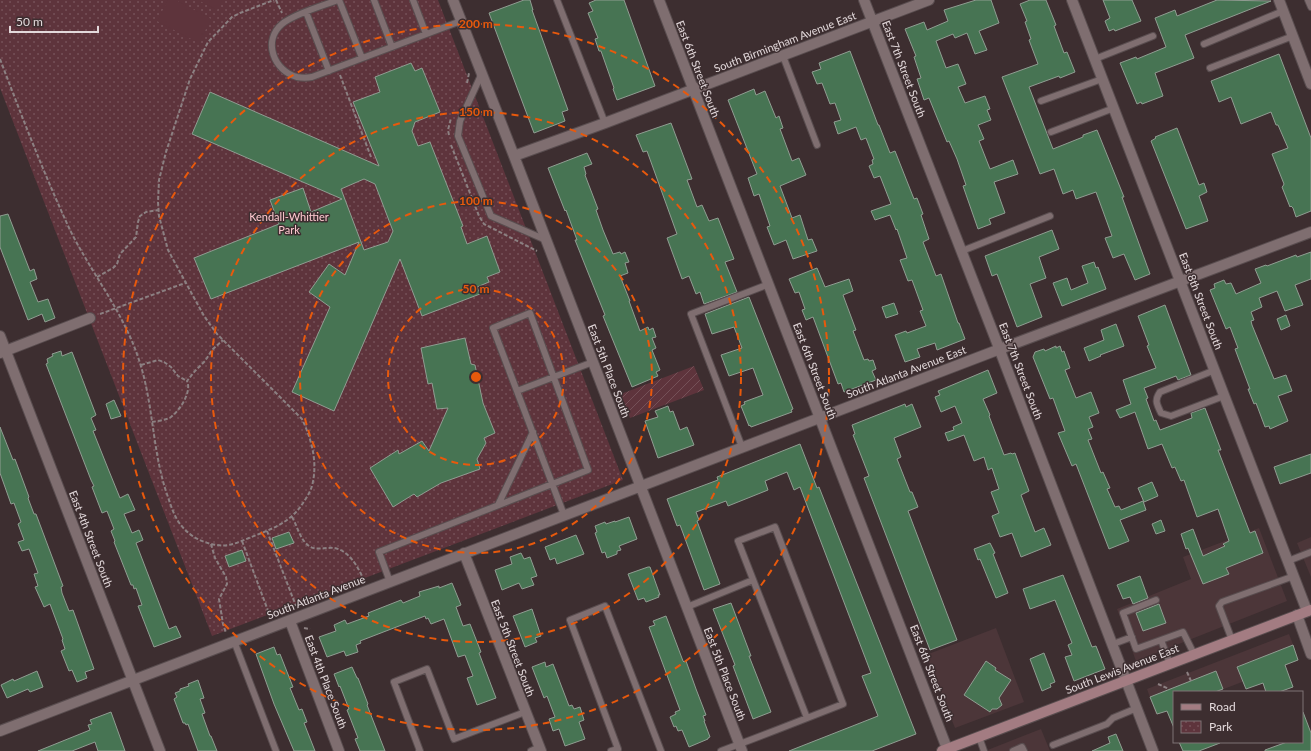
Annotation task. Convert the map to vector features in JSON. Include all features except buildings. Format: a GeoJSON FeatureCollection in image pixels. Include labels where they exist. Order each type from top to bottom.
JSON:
{"type":"FeatureCollection","features":[{"type":"Feature","properties":{"kind":"main road","name":"South Lewis Avenue East"},"geometry":{"type":"LineString","coordinates":[[946,750],[1309,610]]}},
{"type":"Feature","properties":{"kind":"street","name":"East 5th Place South"},"geometry":{"type":"LineString","coordinates":[[453,0],[547,240],[741,748]]}},
{"type":"Feature","properties":{"kind":"street","name":"East 6th Street South"},"geometry":{"type":"LineString","coordinates":[[659,0],[820,417],[946,750]]}},
{"type":"Feature","properties":{"kind":"street","name":"East 7th Street South"},"geometry":{"type":"LineString","coordinates":[[864,0],[1000,349],[1153,751]]}},
{"type":"Feature","properties":{"kind":"street","name":"South Birmingham Avenue East"},"geometry":{"type":"LineString","coordinates":[[514,156],[929,0]]}},
{"type":"Feature","properties":{"kind":"street","name":"East 8th Street South"},"geometry":{"type":"LineString","coordinates":[[1072,0],[1288,561],[1309,610]]}},
{"type":"Feature","properties":{"kind":"street"},"geometry":{"type":"LineString","coordinates":[[1279,0],[1311,84]]}},
{"type":"Feature","properties":{"kind":"street"},"geometry":{"type":"LineString","coordinates":[[1180,281],[1311,232]]}},
{"type":"Feature","properties":{"kind":"street","name":"South Atlanta Avenue East"},"geometry":{"type":"LineString","coordinates":[[640,486],[1180,281]]}},
{"type":"Feature","properties":{"kind":"street"},"geometry":{"type":"LineString","coordinates":[[3,352],[94,316]]}},
{"type":"Feature","properties":{"kind":"street","name":"East 4th Street South"},"geometry":{"type":"LineString","coordinates":[[0,336],[3,352],[160,751]]}},
{"type":"Feature","properties":{"kind":"street","name":"South Atlanta Avenue"},"geometry":{"type":"LineString","coordinates":[[0,731],[640,486]]}},
{"type":"Feature","properties":{"kind":"street","name":"East 5th Street South"},"geometry":{"type":"LineString","coordinates":[[464,553],[525,712],[537,750]]}},
{"type":"Feature","properties":{"kind":"street"},"geometry":{"type":"LineString","coordinates":[[1297,615],[1309,640],[1311,654]]}},
{"type":"Feature","properties":{"kind":"street","name":"East 4th Place South"},"geometry":{"type":"LineString","coordinates":[[290,621],[339,751]]}},
{"type":"Feature","properties":{"kind":"lane"},"geometry":{"type":"LineString","coordinates":[[362,58],[338,0],[285,22],[277,29],[272,43],[274,59],[288,74],[298,78],[312,77],[426,34],[461,20]]}},
{"type":"Feature","properties":{"kind":"lane"},"geometry":{"type":"LineString","coordinates":[[374,0],[392,47]]}},
{"type":"Feature","properties":{"kind":"lane"},"geometry":{"type":"LineString","coordinates":[[413,0],[426,34]]}},
{"type":"Feature","properties":{"kind":"lane"},"geometry":{"type":"LineString","coordinates":[[557,0],[605,123]]}},
{"type":"Feature","properties":{"kind":"lane"},"geometry":{"type":"LineString","coordinates":[[1308,0],[1311,7]]}},
{"type":"Feature","properties":{"kind":"lane"},"geometry":{"type":"LineString","coordinates":[[1204,44],[1283,11]]}},
{"type":"Feature","properties":{"kind":"lane"},"geometry":{"type":"LineString","coordinates":[[306,12],[329,71]]}},
{"type":"Feature","properties":{"kind":"lane"},"geometry":{"type":"LineString","coordinates":[[1095,59],[1153,36]]}},
{"type":"Feature","properties":{"kind":"lane"},"geometry":{"type":"LineString","coordinates":[[1210,68],[1293,36]]}},
{"type":"Feature","properties":{"kind":"lane"},"geometry":{"type":"LineString","coordinates":[[783,56],[817,145]]}},
{"type":"Feature","properties":{"kind":"lane"},"geometry":{"type":"LineString","coordinates":[[482,73],[460,122],[458,136],[491,216],[547,240]]}},
{"type":"Feature","properties":{"kind":"lane"},"geometry":{"type":"LineString","coordinates":[[1041,101],[1102,79]]}},
{"type":"Feature","properties":{"kind":"lane"},"geometry":{"type":"LineString","coordinates":[[1052,132],[1114,108]]}},
{"type":"Feature","properties":{"kind":"lane"},"geometry":{"type":"LineString","coordinates":[[962,251],[1050,216]]}},
{"type":"Feature","properties":{"kind":"lane"},"geometry":{"type":"LineString","coordinates":[[742,447],[691,314],[769,284]]}},
{"type":"Feature","properties":{"kind":"lane"},"geometry":{"type":"LineString","coordinates":[[390,582],[379,552],[552,483],[588,470],[530,313],[493,328],[533,432],[552,483],[564,515]]}},
{"type":"Feature","properties":{"kind":"lane"},"geometry":{"type":"LineString","coordinates":[[517,391],[593,362]]}},
{"type":"Feature","properties":{"kind":"lane"},"geometry":{"type":"LineString","coordinates":[[1215,370],[1160,392],[1156,403],[1161,413],[1171,416],[1224,396]]}},
{"type":"Feature","properties":{"kind":"lane"},"geometry":{"type":"LineString","coordinates":[[498,505],[533,432]]}},
{"type":"Feature","properties":{"kind":"lane"},"geometry":{"type":"LineString","coordinates":[[721,751],[741,748],[807,718],[843,704],[775,527],[738,542],[807,718]]}},
{"type":"Feature","properties":{"kind":"lane"},"geometry":{"type":"LineString","coordinates":[[1288,561],[1311,552]]}},
{"type":"Feature","properties":{"kind":"lane"},"geometry":{"type":"LineString","coordinates":[[1232,640],[1219,606],[1222,602],[1294,576]]}},
{"type":"Feature","properties":{"kind":"lane"},"geometry":{"type":"LineString","coordinates":[[686,607],[754,580]]}},
{"type":"Feature","properties":{"kind":"lane"},"geometry":{"type":"LineString","coordinates":[[1156,600],[1122,613],[1136,649],[1183,632],[1194,654]]}},
{"type":"Feature","properties":{"kind":"lane"},"geometry":{"type":"LineString","coordinates":[[611,751],[618,749],[570,620],[605,606],[661,751]]}},
{"type":"Feature","properties":{"kind":"lane"},"geometry":{"type":"LineString","coordinates":[[1113,644],[1132,636]]}},
{"type":"Feature","properties":{"kind":"lane"},"geometry":{"type":"LineString","coordinates":[[1161,640],[1170,664]]}},
{"type":"Feature","properties":{"kind":"lane"},"geometry":{"type":"LineString","coordinates":[[234,641],[276,751]]}},
{"type":"Feature","properties":{"kind":"lane"},"geometry":{"type":"LineString","coordinates":[[419,751],[420,750],[394,682],[427,669],[454,739],[525,712]]}},
{"type":"Feature","properties":{"kind":"lane"},"geometry":{"type":"LineString","coordinates":[[1053,745],[1106,724],[1113,718],[1137,708]]}},
{"type":"Feature","properties":{"kind":"lane"},"geometry":{"type":"LineString","coordinates":[[979,737],[984,751]]}},
{"type":"Feature","properties":{"kind":"lane"},"geometry":{"type":"LineString","coordinates":[[1013,751],[1022,747],[1024,751]]}},
{"type":"Feature","properties":{"kind":"path"},"geometry":{"type":"LineString","coordinates":[[0,59],[41,164],[71,231],[134,346],[147,390],[159,471],[172,510],[179,523],[192,536],[211,544],[226,546],[278,526],[292,516],[306,500],[312,488],[314,462],[313,448],[309,433],[302,419],[223,340],[204,316],[185,283],[168,250],[163,235],[159,210],[159,180],[182,100],[200,56],[208,42],[232,17],[266,1],[275,0],[285,22]]}},
{"type":"Feature","properties":{"kind":"path"},"geometry":{"type":"LineString","coordinates":[[340,75],[371,157]]}},
{"type":"Feature","properties":{"kind":"path"},"geometry":{"type":"LineString","coordinates":[[97,277],[117,264],[120,254],[136,237],[140,216],[146,212],[159,210]]}},
{"type":"Feature","properties":{"kind":"path"},"geometry":{"type":"LineString","coordinates":[[94,316],[185,283]]}},
{"type":"Feature","properties":{"kind":"path"},"geometry":{"type":"LineString","coordinates":[[152,422],[170,417],[179,408],[185,399],[188,390],[188,381],[212,350],[223,340]]}},
{"type":"Feature","properties":{"kind":"path"},"geometry":{"type":"LineString","coordinates":[[141,366],[158,360],[164,362],[171,367],[178,376],[188,381]]}},
{"type":"Feature","properties":{"kind":"path"},"geometry":{"type":"LineString","coordinates":[[292,516],[309,547],[335,548],[343,552],[354,561],[361,571],[364,581]]}},
{"type":"Feature","properties":{"kind":"path"},"geometry":{"type":"LineString","coordinates":[[267,531],[296,606]]}},
{"type":"Feature","properties":{"kind":"path"},"geometry":{"type":"LineString","coordinates":[[242,541],[270,616]]}},
{"type":"Feature","properties":{"kind":"path"},"geometry":{"type":"LineString","coordinates":[[211,544],[215,558],[226,577],[227,584],[219,599],[221,617],[226,633]]}},
{"type":"Feature","properties":{"kind":"path","name":"East 4th Place South"},"geometry":{"type":"LineString","coordinates":[[304,628],[310,630]]}},
{"type":"Feature","properties":{"kind":"path"},"geometry":{"type":"LineString","coordinates":[[1187,672],[1191,681]]}},
{"type":"Feature","properties":{"kind":"path"},"geometry":{"type":"LineString","coordinates":[[1158,684],[1169,689]]}},
{"type":"Feature","properties":{"kind":"shaded area"},"geometry":{"type":"Polygon","coordinates":[[[1259,528],[1287,601],[1136,661],[1117,609],[1191,579],[1183,557],[1259,528]]]}},
{"type":"Feature","properties":{"kind":"shaded area"},"geometry":{"type":"Polygon","coordinates":[[[1311,537],[1311,577],[1297,543],[1311,537]]]}},
{"type":"Feature","properties":{"kind":"shaded area"},"geometry":{"type":"Polygon","coordinates":[[[996,628],[1024,702],[955,728],[926,655],[996,628]]]}},
{"type":"Feature","properties":{"kind":"shaded area"},"geometry":{"type":"Polygon","coordinates":[[[1289,634],[1299,660],[1219,691],[1173,691],[1173,708],[1156,715],[1147,689],[1289,634]]]}},
{"type":"Feature","properties":{"kind":"shaded area"},"geometry":{"type":"Polygon","coordinates":[[[1041,729],[1050,751],[985,751],[1041,729]]]}},
{"type":"Feature","properties":{"kind":"green space","name":"Kendall-Whittier Park"},"geometry":{"type":"Polygon","coordinates":[[[0,0],[438,0],[623,480],[212,636],[0,88],[0,0]]]}},
{"type":"Feature","properties":{"kind":"green space"},"geometry":{"type":"Polygon","coordinates":[[[168,0],[176,0],[211,19],[199,43],[157,21],[168,0]]]}},
{"type":"Feature","properties":{"kind":"green space"},"geometry":{"type":"Polygon","coordinates":[[[198,0],[222,0],[217,10],[198,0]]]}},
{"type":"Feature","properties":{"kind":"green space"},"geometry":{"type":"Polygon","coordinates":[[[694,366],[704,390],[630,418],[621,394],[694,366]]]}}]}
